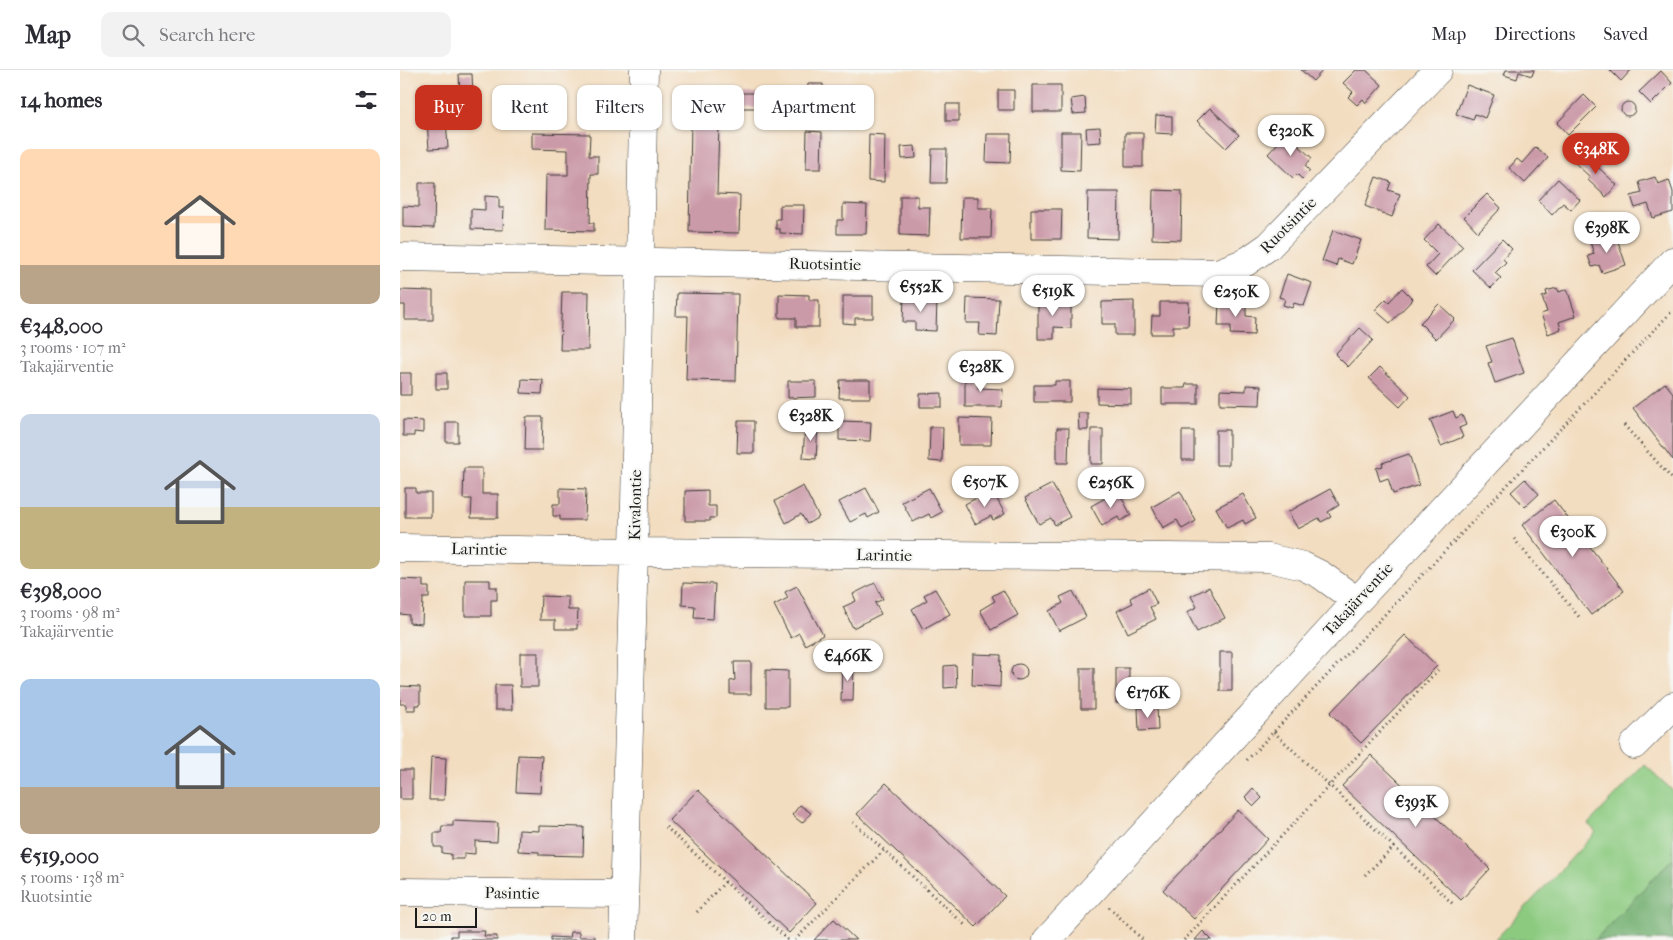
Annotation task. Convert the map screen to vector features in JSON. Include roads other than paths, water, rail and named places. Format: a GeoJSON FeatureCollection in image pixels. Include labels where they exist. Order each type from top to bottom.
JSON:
{"type":"FeatureCollection","features":[{"type":"Feature","properties":{"kind":"street","name":"Kivalontie"},"geometry":{"type":"LineString","coordinates":[[623,940],[634,552],[644,70]]}},
{"type":"Feature","properties":{"kind":"street","name":"Ruotsintie"},"geometry":{"type":"LineString","coordinates":[[400,257],[641,260],[1217,273],[1246,262],[1269,246],[1428,73]]}},
{"type":"Feature","properties":{"kind":"street","name":"Takajärventie"},"geometry":{"type":"LineString","coordinates":[[1047,940],[1357,600],[1673,261]]}},
{"type":"Feature","properties":{"kind":"street","name":"Larintie"},"geometry":{"type":"LineString","coordinates":[[400,548],[1269,558],[1303,566],[1357,600]]}},
{"type":"Feature","properties":{"kind":"street"},"geometry":{"type":"LineString","coordinates":[[1634,746],[1673,706]]}},
{"type":"Feature","properties":{"kind":"street","name":"Pasintie"},"geometry":{"type":"LineString","coordinates":[[400,892],[624,894]]}}]}
